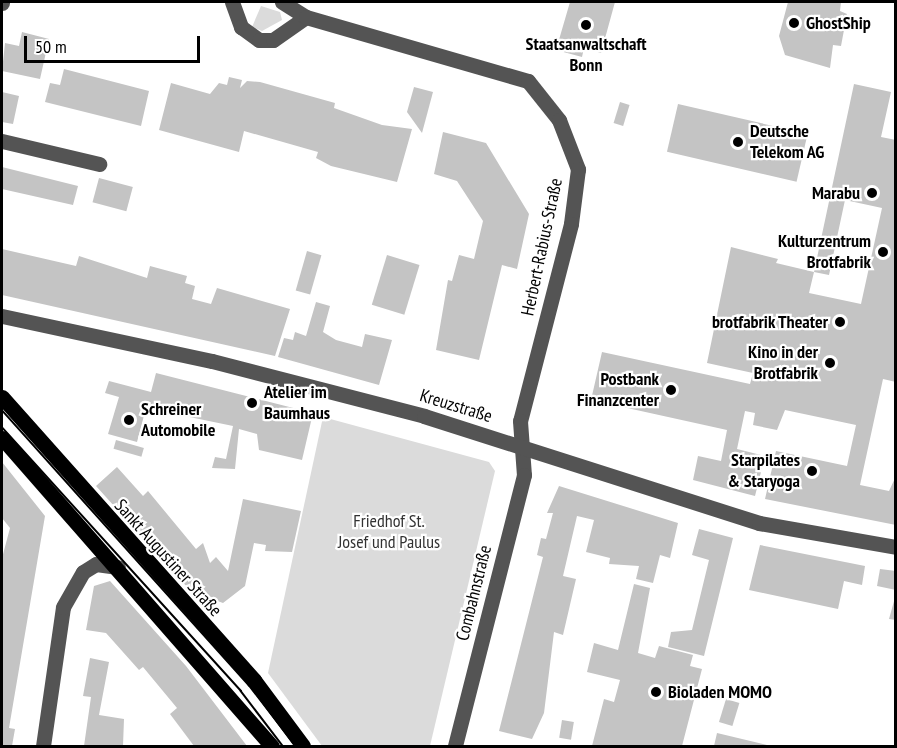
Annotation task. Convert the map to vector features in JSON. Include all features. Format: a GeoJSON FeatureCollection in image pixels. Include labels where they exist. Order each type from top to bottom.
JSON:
{"type":"FeatureCollection","features":[{"type":"Feature","properties":{"kind":"main road","name":"Sankt Augustiner Straße"},"geometry":{"type":"LineString","coordinates":[[2,397],[254,680],[303,747]]}},
{"type":"Feature","properties":{"kind":"main road"},"geometry":{"type":"LineString","coordinates":[[2,438],[118,567],[272,747]]}},
{"type":"Feature","properties":{"kind":"street"},"geometry":{"type":"LineString","coordinates":[[232,2],[241,27],[259,40],[273,40],[306,17]]}},
{"type":"Feature","properties":{"kind":"street","name":"Herbert-Rabius-Straße"},"geometry":{"type":"LineString","coordinates":[[282,2],[306,17],[528,81],[573,148],[577,193],[520,421],[523,449]]}},
{"type":"Feature","properties":{"kind":"street"},"geometry":{"type":"LineString","coordinates":[[2,141],[99,164]]}},
{"type":"Feature","properties":{"kind":"street","name":"Kreuzstraße"},"geometry":{"type":"LineString","coordinates":[[2,316],[212,360],[424,416],[759,523],[896,547]]}},
{"type":"Feature","properties":{"kind":"street","name":"Combahnstraße"},"geometry":{"type":"LineString","coordinates":[[455,747],[524,476],[523,449]]}},
{"type":"Feature","properties":{"kind":"street"},"geometry":{"type":"LineString","coordinates":[[43,747],[63,607],[83,572],[96,564],[118,567]]}},
{"type":"Feature","properties":{"kind":"green space"},"geometry":{"type":"Polygon","coordinates":[[[261,6],[280,12],[282,20],[262,31],[252,27],[261,6]]]}},
{"type":"Feature","properties":{"kind":"green space","name":"Friedhof St. Josef und Paulus"},"geometry":{"type":"Polygon","coordinates":[[[323,417],[489,462],[495,471],[430,746],[322,746],[268,673],[323,417]]]}},
{"type":"Feature","properties":{"kind":"building","name":"Staatsanwaltschaft Bonn"},"geometry":{"type":"Polygon","coordinates":[[[570,2],[615,2],[601,53],[584,48],[582,57],[556,50],[570,2]]]}},
{"type":"Feature","properties":{"kind":"building"},"geometry":{"type":"Polygon","coordinates":[[[788,2],[841,2],[840,11],[847,14],[841,46],[833,45],[830,68],[785,55],[779,36],[788,2]]]}},
{"type":"Feature","properties":{"kind":"building"},"geometry":{"type":"Polygon","coordinates":[[[22,32],[49,39],[40,79],[2,71],[5,43],[19,46],[22,32]]]}},
{"type":"Feature","properties":{"kind":"building"},"geometry":{"type":"Polygon","coordinates":[[[64,69],[149,91],[141,126],[45,102],[50,83],[60,85],[64,69]]]}},
{"type":"Feature","properties":{"kind":"building"},"geometry":{"type":"Polygon","coordinates":[[[229,77],[242,80],[240,88],[247,81],[260,82],[335,103],[334,108],[382,125],[412,129],[397,182],[331,166],[316,158],[318,152],[244,131],[239,152],[159,130],[171,83],[210,94],[219,83],[227,85],[229,77]]]}},
{"type":"Feature","properties":{"kind":"building"},"geometry":{"type":"Polygon","coordinates":[[[854,84],[891,92],[881,137],[896,140],[896,382],[883,379],[860,485],[889,491],[896,476],[896,525],[765,499],[776,451],[847,466],[856,425],[785,410],[777,430],[753,425],[755,413],[745,411],[737,449],[765,456],[755,496],[693,480],[698,456],[721,461],[727,430],[591,400],[602,352],[750,384],[753,373],[707,363],[731,247],[778,259],[776,263],[814,272],[854,84]],[[845,200],[829,275],[814,272],[809,293],[861,304],[882,208],[845,200]]]}},
{"type":"Feature","properties":{"kind":"building"},"geometry":{"type":"Polygon","coordinates":[[[414,87],[433,92],[422,133],[407,112],[414,87]]]}},
{"type":"Feature","properties":{"kind":"building"},"geometry":{"type":"Polygon","coordinates":[[[2,92],[19,96],[13,124],[2,122],[2,92]]]}},
{"type":"Feature","properties":{"kind":"building"},"geometry":{"type":"Polygon","coordinates":[[[620,102],[630,105],[623,126],[614,123],[620,102]]]}},
{"type":"Feature","properties":{"kind":"building","name":"Deutsche Telekom AG"},"geometry":{"type":"Polygon","coordinates":[[[678,104],[808,134],[797,182],[667,152],[678,104]]]}},
{"type":"Feature","properties":{"kind":"building"},"geometry":{"type":"Polygon","coordinates":[[[443,132],[486,143],[529,214],[517,269],[502,265],[479,360],[436,350],[448,280],[452,281],[459,255],[474,259],[483,221],[457,181],[434,174],[443,132]]]}},
{"type":"Feature","properties":{"kind":"building"},"geometry":{"type":"Polygon","coordinates":[[[2,167],[78,186],[73,205],[2,189],[2,167]]]}},
{"type":"Feature","properties":{"kind":"building"},"geometry":{"type":"Polygon","coordinates":[[[99,178],[133,187],[126,211],[93,202],[99,178]]]}},
{"type":"Feature","properties":{"kind":"building"},"geometry":{"type":"Polygon","coordinates":[[[2,249],[76,266],[79,256],[147,278],[150,266],[187,276],[185,283],[195,286],[192,299],[211,304],[217,288],[290,309],[275,356],[2,295],[2,249]]]}},
{"type":"Feature","properties":{"kind":"building"},"geometry":{"type":"Polygon","coordinates":[[[307,251],[321,255],[310,295],[296,290],[307,251]]]}},
{"type":"Feature","properties":{"kind":"building"},"geometry":{"type":"Polygon","coordinates":[[[387,255],[420,265],[404,315],[372,305],[387,255]]]}},
{"type":"Feature","properties":{"kind":"building"},"geometry":{"type":"Polygon","coordinates":[[[316,302],[330,306],[323,332],[336,340],[362,347],[365,334],[392,340],[379,385],[278,357],[284,338],[293,340],[295,332],[306,336],[316,302]]]}},
{"type":"Feature","properties":{"kind":"building"},"geometry":{"type":"Polygon","coordinates":[[[156,373],[313,413],[302,460],[259,450],[257,434],[239,429],[235,469],[212,468],[215,457],[226,459],[233,426],[146,408],[137,442],[108,434],[119,397],[105,393],[109,381],[151,392],[156,373]]]}},
{"type":"Feature","properties":{"kind":"building"},"geometry":{"type":"Polygon","coordinates":[[[116,440],[144,448],[141,457],[114,449],[116,440]]]}},
{"type":"Feature","properties":{"kind":"building"},"geometry":{"type":"Polygon","coordinates":[[[2,462],[45,516],[9,728],[15,729],[12,746],[2,746],[2,558],[10,528],[2,518],[2,462]]]}},
{"type":"Feature","properties":{"kind":"building"},"geometry":{"type":"Polygon","coordinates":[[[117,467],[143,496],[148,491],[196,549],[203,543],[210,563],[216,557],[228,571],[243,499],[301,511],[292,552],[265,551],[266,545],[254,543],[245,586],[223,603],[201,595],[197,598],[96,486],[117,467]]]}},
{"type":"Feature","properties":{"kind":"building"},"geometry":{"type":"Polygon","coordinates":[[[559,486],[678,523],[670,558],[660,555],[653,583],[636,579],[639,566],[609,564],[610,558],[586,552],[594,520],[577,516],[563,576],[576,579],[563,635],[554,632],[544,713],[532,739],[499,731],[543,557],[537,555],[541,538],[546,539],[553,513],[547,513],[559,486]]]}},
{"type":"Feature","properties":{"kind":"building"},"geometry":{"type":"Polygon","coordinates":[[[699,529],[733,538],[704,656],[668,647],[671,632],[692,630],[709,560],[692,555],[699,529]]]}},
{"type":"Feature","properties":{"kind":"building"},"geometry":{"type":"Polygon","coordinates":[[[760,545],[865,566],[862,585],[844,581],[838,609],[749,590],[760,545]]]}},
{"type":"Feature","properties":{"kind":"building"},"geometry":{"type":"Polygon","coordinates":[[[880,569],[896,571],[896,590],[877,586],[880,569]]]}},
{"type":"Feature","properties":{"kind":"building"},"geometry":{"type":"Polygon","coordinates":[[[110,581],[186,666],[247,746],[194,746],[170,714],[177,708],[143,667],[139,670],[106,633],[86,630],[94,586],[110,581]]]}},
{"type":"Feature","properties":{"kind":"building"},"geometry":{"type":"Polygon","coordinates":[[[634,584],[650,588],[638,653],[655,658],[659,646],[693,655],[690,666],[702,669],[682,746],[592,746],[604,699],[614,702],[620,680],[587,672],[594,643],[618,650],[634,584]]]}},
{"type":"Feature","properties":{"kind":"building"},"geometry":{"type":"Polygon","coordinates":[[[896,594],[896,620],[889,619],[896,594]]]}},
{"type":"Feature","properties":{"kind":"building"},"geometry":{"type":"Polygon","coordinates":[[[90,658],[109,662],[99,715],[124,719],[123,746],[84,746],[91,697],[83,696],[90,658]]]}},
{"type":"Feature","properties":{"kind":"building"},"geometry":{"type":"Polygon","coordinates":[[[726,699],[739,703],[732,726],[719,722],[726,699]]]}},
{"type":"Feature","properties":{"kind":"building"},"geometry":{"type":"Polygon","coordinates":[[[562,720],[574,722],[571,740],[559,738],[562,720]]]}},
{"type":"Feature","properties":{"kind":"building"},"geometry":{"type":"Polygon","coordinates":[[[717,733],[771,746],[714,746],[717,733]]]}},
{"type":"Feature","properties":{"kind":"tram line"},"geometry":{"type":"LineString","coordinates":[[2,410],[249,685],[296,746]]}},
{"type":"Feature","properties":{"kind":"tram line"},"geometry":{"type":"LineString","coordinates":[[2,427],[241,691],[283,746]]}},
{"type":"Feature","properties":{"kind":"place","name":"GhostShip"},"geometry":{"type":"Point","coordinates":[794,23]}},
{"type":"Feature","properties":{"kind":"place","name":"Staatsanwaltschaft Bonn"},"geometry":{"type":"Point","coordinates":[586,25]}},
{"type":"Feature","properties":{"kind":"place","name":"Deutsche Telekom AG"},"geometry":{"type":"Point","coordinates":[738,142]}},
{"type":"Feature","properties":{"kind":"place","name":"Marabu"},"geometry":{"type":"Point","coordinates":[872,193]}},
{"type":"Feature","properties":{"kind":"place","name":"Kulturzentrum Brotfabrik"},"geometry":{"type":"Point","coordinates":[883,252]}},
{"type":"Feature","properties":{"kind":"place","name":"brotfabrik Theater"},"geometry":{"type":"Point","coordinates":[840,322]}},
{"type":"Feature","properties":{"kind":"place","name":"Kino in der Brotfabrik"},"geometry":{"type":"Point","coordinates":[830,363]}},
{"type":"Feature","properties":{"kind":"place","name":"Postbank Finanzcenter"},"geometry":{"type":"Point","coordinates":[671,390]}},
{"type":"Feature","properties":{"kind":"place","name":"Atelier im Baumhaus"},"geometry":{"type":"Point","coordinates":[252,403]}},
{"type":"Feature","properties":{"kind":"place","name":"Schreiner Automobile"},"geometry":{"type":"Point","coordinates":[129,420]}},
{"type":"Feature","properties":{"kind":"place","name":"Starpilates & Staryoga"},"geometry":{"type":"Point","coordinates":[812,471]}},
{"type":"Feature","properties":{"kind":"place","name":"Bioladen MOMO"},"geometry":{"type":"Point","coordinates":[656,692]}}]}
